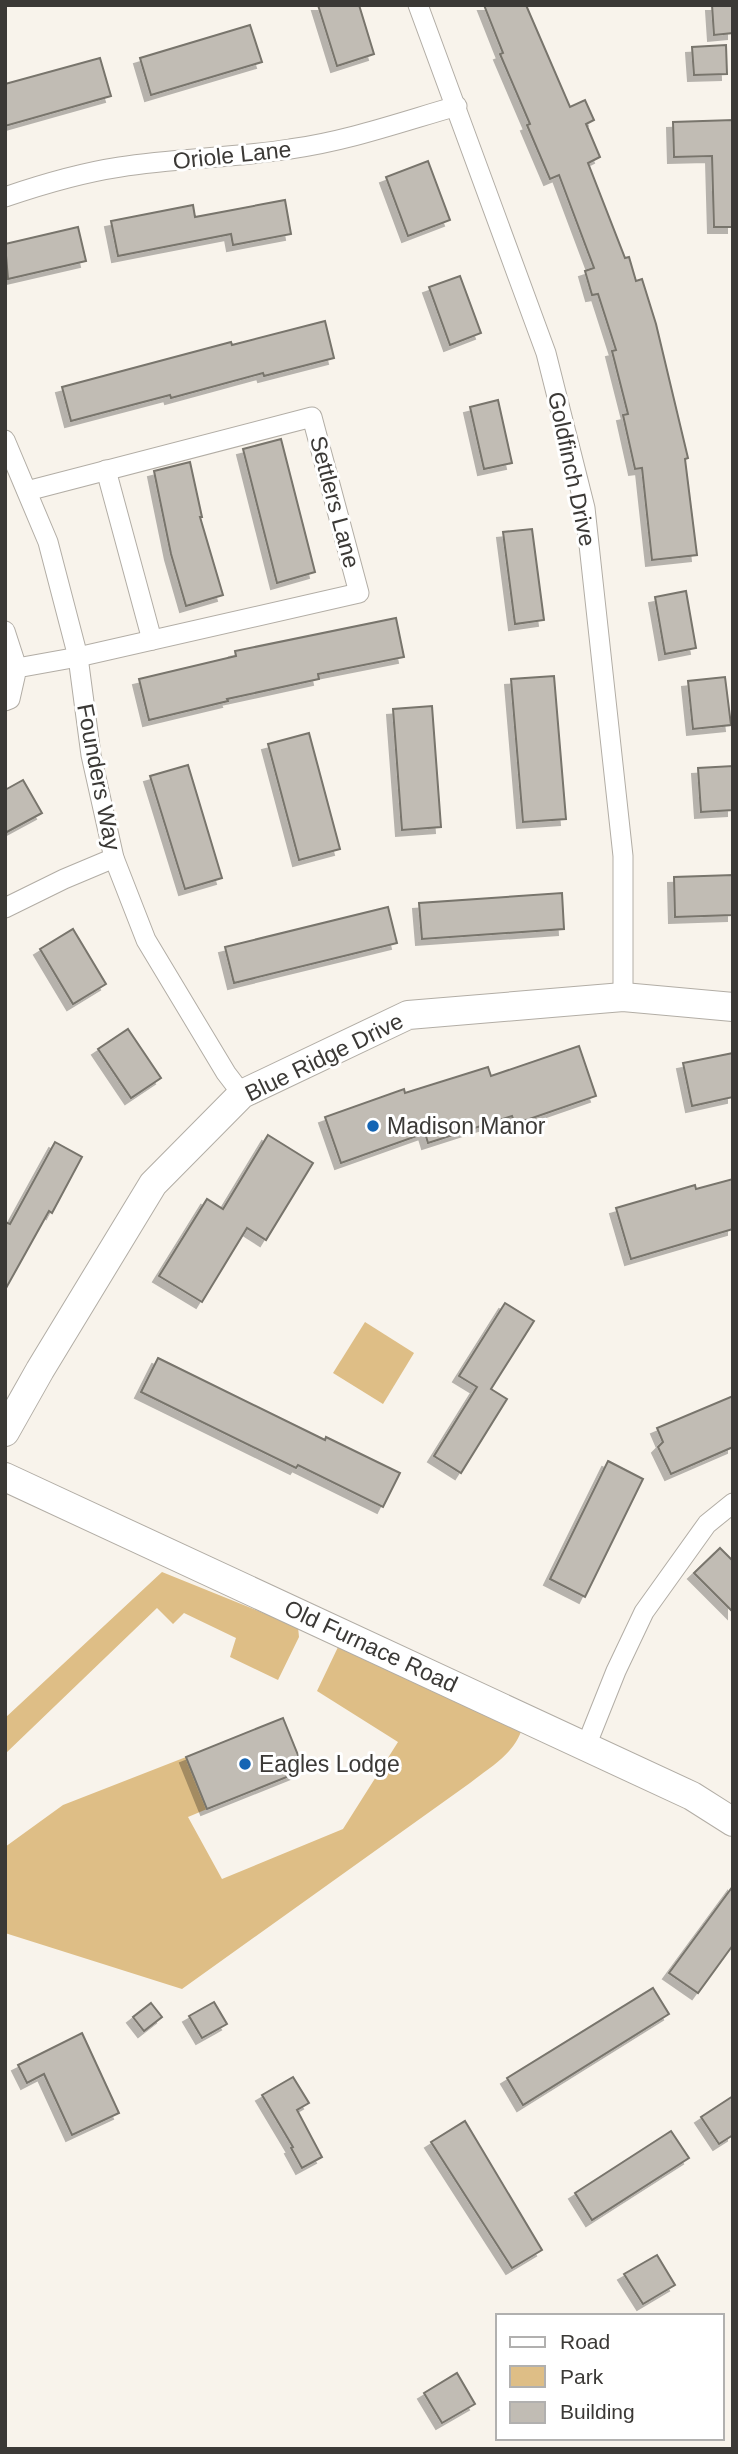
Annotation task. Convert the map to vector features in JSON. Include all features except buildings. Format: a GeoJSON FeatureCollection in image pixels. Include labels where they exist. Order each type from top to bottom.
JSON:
{"type":"FeatureCollection","features":[{"type":"Feature","properties":{"kind":"street","name":"Goldfinch Drive"},"geometry":{"type":"LineString","coordinates":[[418,5],[546,353],[585,508],[623,856],[622,997]]}},
{"type":"Feature","properties":{"kind":"street","name":"Oriole Lane"},"geometry":{"type":"LineString","coordinates":[[5,197],[66,178],[110,169],[267,153],[320,144],[365,134],[457,106]]}},
{"type":"Feature","properties":{"kind":"street","name":"Settlers Lane"},"geometry":{"type":"LineString","coordinates":[[17,668],[78,657],[359,593],[312,418],[27,491]]}},
{"type":"Feature","properties":{"kind":"street","name":"Founders Way"},"geometry":{"type":"LineString","coordinates":[[5,440],[48,542],[78,657],[91,755],[114,858],[146,940],[226,1073],[242,1094]]}},
{"type":"Feature","properties":{"kind":"street"},"geometry":{"type":"LineString","coordinates":[[106,470],[152,640]]}},
{"type":"Feature","properties":{"kind":"street"},"geometry":{"type":"LineString","coordinates":[[5,631],[17,668],[10,699],[5,701]]}},
{"type":"Feature","properties":{"kind":"street"},"geometry":{"type":"LineString","coordinates":[[5,908],[114,858]]}},
{"type":"Feature","properties":{"kind":"street","name":"Blue Ridge Drive"},"geometry":{"type":"LineString","coordinates":[[5,1432],[153,1184],[242,1094],[408,1016],[622,997],[733,1007]]}},
{"type":"Feature","properties":{"kind":"street","name":"Old Furnace Road"},"geometry":{"type":"LineString","coordinates":[[5,1477],[692,1796],[733,1822]]}},
{"type":"Feature","properties":{"kind":"street"},"geometry":{"type":"LineString","coordinates":[[586,1746],[616,1671],[644,1612],[707,1524],[733,1503]]}},
{"type":"Feature","properties":{"kind":"green space"},"geometry":{"type":"Polygon","coordinates":[[[365,1322],[414,1353],[383,1404],[333,1373],[365,1322]]]}},
{"type":"Feature","properties":{"kind":"green space"},"geometry":{"type":"Polygon","coordinates":[[[162,1572],[298,1627],[299,1637],[278,1680],[230,1657],[236,1638],[184,1613],[173,1624],[157,1608],[5,1754],[5,1718],[162,1572]]]}},
{"type":"Feature","properties":{"kind":"green space"},"geometry":{"type":"Polygon","coordinates":[[[339,1645],[524,1721],[521,1732],[504,1756],[470,1783],[182,1989],[5,1933],[5,1847],[63,1805],[186,1757],[207,1809],[188,1817],[222,1879],[343,1829],[398,1742],[317,1691],[339,1645]]]}},
{"type":"Feature","properties":{"kind":"place","name":"Madison Manor"},"geometry":{"type":"Point","coordinates":[373,1126]}},
{"type":"Feature","properties":{"kind":"place","name":"Eagles Lodge"},"geometry":{"type":"Point","coordinates":[245,1764]}}]}
